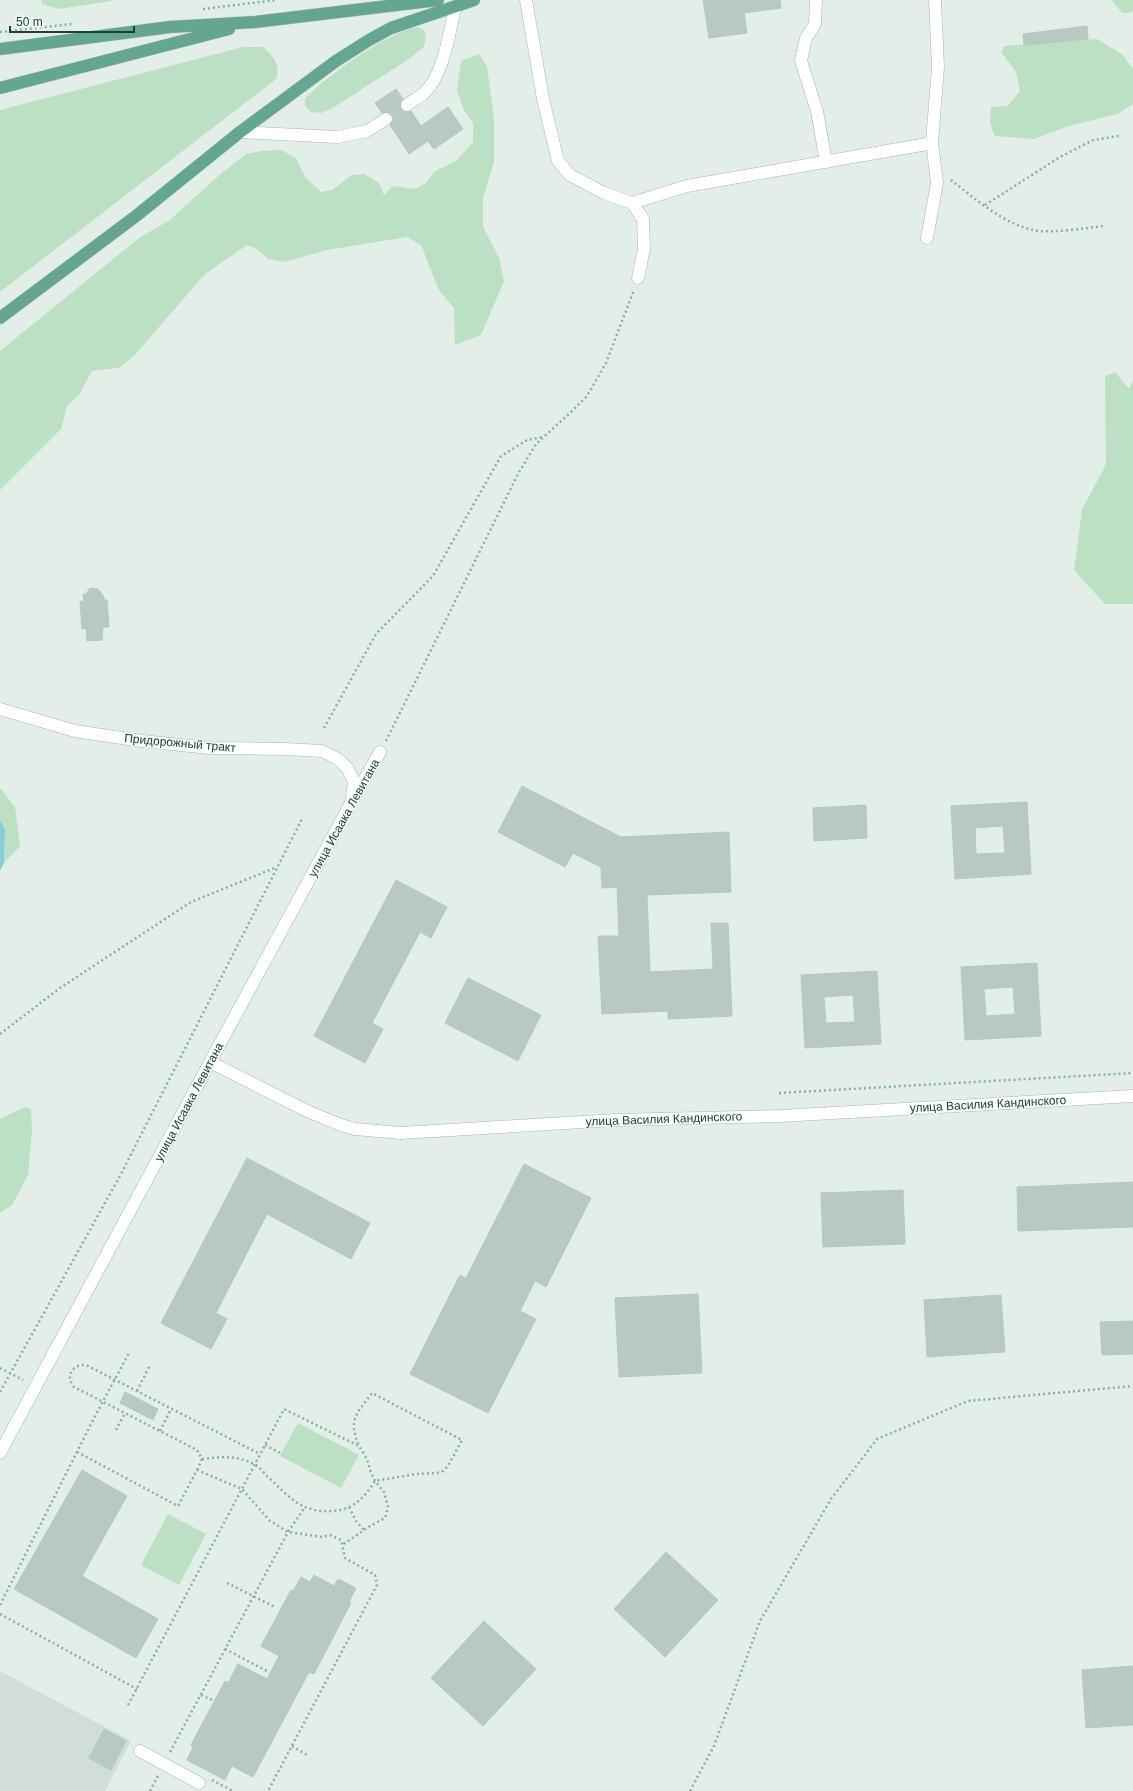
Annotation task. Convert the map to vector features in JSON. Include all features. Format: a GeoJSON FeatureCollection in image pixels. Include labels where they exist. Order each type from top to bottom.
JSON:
{"type":"FeatureCollection","features":[{"type":"Feature","properties":{"kind":"main road"},"geometry":{"type":"LineString","coordinates":[[0,49],[170,26],[255,22],[438,0]]}},
{"type":"Feature","properties":{"kind":"main road"},"geometry":{"type":"LineString","coordinates":[[0,318],[136,216],[240,132],[368,40],[391,28],[474,0]]}},
{"type":"Feature","properties":{"kind":"main road"},"geometry":{"type":"LineString","coordinates":[[0,88],[255,22]]}},
{"type":"Feature","properties":{"kind":"street"},"geometry":{"type":"LineString","coordinates":[[526,0],[543,99],[558,161],[570,174],[604,193],[632,203],[643,219],[644,249],[638,278]]}},
{"type":"Feature","properties":{"kind":"street"},"geometry":{"type":"LineString","coordinates":[[816,0],[815,24],[806,38],[801,60],[817,111],[826,162]]}},
{"type":"Feature","properties":{"kind":"street"},"geometry":{"type":"LineString","coordinates":[[927,238],[937,183],[932,142],[938,67],[935,0]]}},
{"type":"Feature","properties":{"kind":"street"},"geometry":{"type":"LineString","coordinates":[[407,105],[424,93],[439,70],[449,38],[455,7]]}},
{"type":"Feature","properties":{"kind":"street"},"geometry":{"type":"LineString","coordinates":[[240,132],[337,137],[367,131],[386,119]]}},
{"type":"Feature","properties":{"kind":"street"},"geometry":{"type":"LineString","coordinates":[[632,203],[687,186],[932,142]]}},
{"type":"Feature","properties":{"kind":"street","name":"Придорожный тракт"},"geometry":{"type":"LineString","coordinates":[[0,710],[75,731],[142,740],[210,748],[285,748],[322,751],[338,759],[348,769],[354,782],[352,801]]}},
{"type":"Feature","properties":{"kind":"street","name":"улица Исаака Левитана"},"geometry":{"type":"LineString","coordinates":[[0,1453],[210,1062],[380,752]]}},
{"type":"Feature","properties":{"kind":"street","name":"улица Василия Кандинского"},"geometry":{"type":"LineString","coordinates":[[210,1062],[307,1111],[341,1125],[355,1129],[401,1132],[615,1120],[780,1116],[1133,1096]]}},
{"type":"Feature","properties":{"kind":"street"},"geometry":{"type":"LineString","coordinates":[[140,1751],[199,1783]]}},
{"type":"Feature","properties":{"kind":"path"},"geometry":{"type":"LineString","coordinates":[[985,205],[1060,157],[1093,140],[1119,136]]}},
{"type":"Feature","properties":{"kind":"path"},"geometry":{"type":"LineString","coordinates":[[935,167],[985,205],[1010,221],[1033,231],[1104,226]]}},
{"type":"Feature","properties":{"kind":"path"},"geometry":{"type":"LineString","coordinates":[[380,752],[518,474],[536,444],[587,396],[606,362],[638,278]]}},
{"type":"Feature","properties":{"kind":"path"},"geometry":{"type":"LineString","coordinates":[[324,728],[376,634],[433,576],[472,510],[501,456],[527,440],[544,437]]}},
{"type":"Feature","properties":{"kind":"path"},"geometry":{"type":"LineString","coordinates":[[0,1392],[121,1174],[302,819]]}},
{"type":"Feature","properties":{"kind":"path"},"geometry":{"type":"LineString","coordinates":[[0,1034],[60,988],[191,902],[278,867]]}},
{"type":"Feature","properties":{"kind":"path"},"geometry":{"type":"LineString","coordinates":[[779,1093],[1133,1073]]}},
{"type":"Feature","properties":{"kind":"path"},"geometry":{"type":"LineString","coordinates":[[0,1605],[129,1353]]}},
{"type":"Feature","properties":{"kind":"path"},"geometry":{"type":"LineString","coordinates":[[202,1459],[197,1450],[74,1387],[70,1379],[71,1370],[75,1366],[86,1364],[260,1454]]}},
{"type":"Feature","properties":{"kind":"path"},"geometry":{"type":"LineString","coordinates":[[137,1391],[150,1365]]}},
{"type":"Feature","properties":{"kind":"path"},"geometry":{"type":"LineString","coordinates":[[0,1368],[36,1387]]}},
{"type":"Feature","properties":{"kind":"path"},"geometry":{"type":"LineString","coordinates":[[690,1791],[714,1746],[760,1621],[831,1499],[877,1439],[968,1401],[1133,1386]]}},
{"type":"Feature","properties":{"kind":"path"},"geometry":{"type":"LineString","coordinates":[[202,1459],[226,1456],[255,1464],[300,1506],[319,1512],[343,1511],[366,1493],[375,1481],[444,1471],[462,1440],[372,1393],[354,1420],[353,1432],[367,1459],[375,1481],[384,1492],[388,1507],[385,1518],[342,1545]]}},
{"type":"Feature","properties":{"kind":"path"},"geometry":{"type":"LineString","coordinates":[[160,1431],[171,1409]]}},
{"type":"Feature","properties":{"kind":"path"},"geometry":{"type":"LineString","coordinates":[[128,1705],[284,1409],[359,1446]]}},
{"type":"Feature","properties":{"kind":"path"},"geometry":{"type":"LineString","coordinates":[[116,1430],[125,1413]]}},
{"type":"Feature","properties":{"kind":"path"},"geometry":{"type":"LineString","coordinates":[[265,1445],[282,1454]]}},
{"type":"Feature","properties":{"kind":"path"},"geometry":{"type":"LineString","coordinates":[[77,1452],[178,1506],[202,1459]]}},
{"type":"Feature","properties":{"kind":"path"},"geometry":{"type":"LineString","coordinates":[[197,1470],[242,1489],[269,1520],[288,1532],[322,1537],[330,1535],[341,1540],[344,1558],[371,1572],[377,1580],[377,1585],[268,1791]]}},
{"type":"Feature","properties":{"kind":"path"},"geometry":{"type":"LineString","coordinates":[[150,1791],[288,1532],[305,1507]]}},
{"type":"Feature","properties":{"kind":"path"},"geometry":{"type":"LineString","coordinates":[[349,1507],[356,1521],[364,1530]]}},
{"type":"Feature","properties":{"kind":"path"},"geometry":{"type":"LineString","coordinates":[[227,1583],[275,1607]]}},
{"type":"Feature","properties":{"kind":"path"},"geometry":{"type":"LineString","coordinates":[[0,1614],[137,1690]]}},
{"type":"Feature","properties":{"kind":"path"},"geometry":{"type":"LineString","coordinates":[[225,1649],[268,1671]]}},
{"type":"Feature","properties":{"kind":"path"},"geometry":{"type":"LineString","coordinates":[[201,1695],[212,1700]]}},
{"type":"Feature","properties":{"kind":"path"},"geometry":{"type":"LineString","coordinates":[[292,1746],[307,1755]]}},
{"type":"Feature","properties":{"kind":"shaded area"},"geometry":{"type":"Polygon","coordinates":[[[0,1671],[131,1741],[105,1791],[0,1791],[0,1671]]]}},
{"type":"Feature","properties":{"kind":"green space"},"geometry":{"type":"Polygon","coordinates":[[[41,0],[117,0],[59,9],[42,4],[41,0]]]}},
{"type":"Feature","properties":{"kind":"green space"},"geometry":{"type":"Polygon","coordinates":[[[1112,0],[1133,0],[1133,11],[1122,13],[1112,0]]]}},
{"type":"Feature","properties":{"kind":"green space"},"geometry":{"type":"Polygon","coordinates":[[[418,27],[424,30],[426,36],[424,47],[409,59],[331,109],[321,113],[311,112],[305,106],[305,99],[314,90],[358,56],[391,37],[406,30],[418,27]]]}},
{"type":"Feature","properties":{"kind":"green space"},"geometry":{"type":"Polygon","coordinates":[[[1097,39],[1123,55],[1133,69],[1133,104],[1117,114],[1069,126],[1034,139],[995,136],[990,123],[991,107],[1008,106],[1020,91],[1016,72],[1001,52],[1004,46],[1097,39]]]}},
{"type":"Feature","properties":{"kind":"green space"},"geometry":{"type":"Polygon","coordinates":[[[243,47],[263,47],[267,50],[276,62],[278,70],[276,79],[0,292],[0,110],[243,47]]]}},
{"type":"Feature","properties":{"kind":"green space"},"geometry":{"type":"Polygon","coordinates":[[[479,54],[487,66],[494,119],[494,162],[483,198],[483,227],[499,258],[504,281],[481,335],[455,345],[454,308],[439,290],[421,245],[407,237],[327,250],[284,262],[268,259],[257,249],[247,245],[205,274],[133,357],[118,368],[92,371],[79,395],[67,406],[61,429],[0,490],[0,351],[139,238],[170,220],[216,178],[246,154],[261,151],[281,150],[296,158],[305,177],[321,192],[332,190],[352,175],[364,174],[379,183],[384,195],[393,186],[415,189],[426,183],[434,172],[456,161],[473,142],[473,123],[464,110],[457,91],[461,61],[479,54]]]}},
{"type":"Feature","properties":{"kind":"green space"},"geometry":{"type":"Polygon","coordinates":[[[1115,372],[1129,389],[1133,380],[1133,604],[1105,604],[1074,570],[1082,510],[1106,464],[1105,376],[1115,372]]]}},
{"type":"Feature","properties":{"kind":"green space"},"geometry":{"type":"Polygon","coordinates":[[[0,788],[15,807],[20,846],[4,863],[5,829],[0,820],[0,788]]]}},
{"type":"Feature","properties":{"kind":"green space"},"geometry":{"type":"Polygon","coordinates":[[[25,1107],[31,1109],[32,1130],[28,1175],[12,1205],[0,1213],[0,1119],[25,1107]]]}},
{"type":"Feature","properties":{"kind":"green space"},"geometry":{"type":"Polygon","coordinates":[[[298,1423],[359,1455],[341,1488],[280,1456],[298,1423]]]}},
{"type":"Feature","properties":{"kind":"green space"},"geometry":{"type":"Polygon","coordinates":[[[168,1514],[206,1534],[179,1585],[141,1565],[168,1514]]]}},
{"type":"Feature","properties":{"kind":"water"},"geometry":{"type":"Polygon","coordinates":[[[0,820],[5,829],[4,863],[0,871],[0,820]]]}},
{"type":"Feature","properties":{"kind":"building"},"geometry":{"type":"Polygon","coordinates":[[[703,0],[780,0],[781,8],[744,13],[747,33],[709,38],[703,0]]]}},
{"type":"Feature","properties":{"kind":"building"},"geometry":{"type":"Polygon","coordinates":[[[1087,26],[1088,39],[1024,45],[1023,34],[1087,26]]]}},
{"type":"Feature","properties":{"kind":"building"},"geometry":{"type":"Polygon","coordinates":[[[396,89],[403,99],[400,102],[401,109],[404,112],[411,111],[421,126],[448,107],[463,129],[434,149],[428,141],[409,154],[390,125],[393,119],[392,115],[386,112],[382,113],[375,103],[396,89]]]}},
{"type":"Feature","properties":{"kind":"building"},"geometry":{"type":"Polygon","coordinates":[[[90,588],[98,589],[104,597],[104,600],[107,600],[109,627],[103,627],[102,640],[87,641],[86,628],[82,629],[80,601],[84,602],[83,594],[86,594],[90,588]]]}},
{"type":"Feature","properties":{"kind":"building"},"geometry":{"type":"Polygon","coordinates":[[[522,786],[621,837],[729,832],[731,892],[647,895],[650,972],[713,969],[711,923],[728,923],[732,1016],[668,1019],[668,1011],[602,1014],[598,936],[619,936],[617,887],[602,888],[601,867],[573,853],[565,867],[498,832],[522,786]]]}},
{"type":"Feature","properties":{"kind":"building"},"geometry":{"type":"Polygon","coordinates":[[[1027,802],[1031,874],[955,879],[951,806],[1027,802]],[[1003,826],[975,828],[976,854],[1005,853],[1003,826]]]}},
{"type":"Feature","properties":{"kind":"building"},"geometry":{"type":"Polygon","coordinates":[[[866,805],[867,838],[814,841],[813,808],[866,805]]]}},
{"type":"Feature","properties":{"kind":"building"},"geometry":{"type":"Polygon","coordinates":[[[396,880],[447,907],[431,938],[420,932],[372,1023],[383,1029],[365,1063],[314,1036],[396,880]]]}},
{"type":"Feature","properties":{"kind":"building"},"geometry":{"type":"Polygon","coordinates":[[[1037,963],[1041,1036],[965,1040],[961,967],[1037,963]],[[1013,987],[984,989],[986,1016],[1015,1014],[1013,987]]]}},
{"type":"Feature","properties":{"kind":"building"},"geometry":{"type":"Polygon","coordinates":[[[877,971],[881,1044],[805,1048],[801,975],[877,971]],[[853,995],[824,997],[826,1023],[855,1022],[853,995]]]}},
{"type":"Feature","properties":{"kind":"building"},"geometry":{"type":"Polygon","coordinates":[[[468,978],[541,1015],[518,1061],[445,1023],[468,978]]]}},
{"type":"Feature","properties":{"kind":"building"},"geometry":{"type":"Polygon","coordinates":[[[247,1158],[370,1223],[351,1259],[267,1214],[216,1313],[227,1319],[211,1349],[161,1323],[247,1158]]]}},
{"type":"Feature","properties":{"kind":"building"},"geometry":{"type":"Polygon","coordinates":[[[524,1164],[591,1198],[546,1287],[535,1281],[520,1311],[536,1319],[488,1413],[410,1374],[460,1275],[466,1278],[524,1164]]]}},
{"type":"Feature","properties":{"kind":"building"},"geometry":{"type":"Polygon","coordinates":[[[1133,1182],[1133,1227],[1018,1231],[1017,1187],[1133,1182]]]}},
{"type":"Feature","properties":{"kind":"building"},"geometry":{"type":"Polygon","coordinates":[[[903,1190],[905,1244],[823,1247],[821,1193],[903,1190]]]}},
{"type":"Feature","properties":{"kind":"building"},"geometry":{"type":"Polygon","coordinates":[[[698,1294],[702,1373],[619,1377],[615,1298],[698,1294]]]}},
{"type":"Feature","properties":{"kind":"building"},"geometry":{"type":"Polygon","coordinates":[[[1001,1295],[1005,1352],[927,1357],[924,1300],[1001,1295]]]}},
{"type":"Feature","properties":{"kind":"building"},"geometry":{"type":"Polygon","coordinates":[[[1133,1321],[1133,1354],[1102,1355],[1100,1322],[1133,1321]]]}},
{"type":"Feature","properties":{"kind":"building"},"geometry":{"type":"Polygon","coordinates":[[[125,1392],[158,1409],[153,1420],[120,1403],[125,1392]]]}},
{"type":"Feature","properties":{"kind":"building"},"geometry":{"type":"Polygon","coordinates":[[[82,1470],[127,1496],[82,1576],[158,1619],[136,1658],[14,1589],[82,1470]]]}},
{"type":"Feature","properties":{"kind":"building"},"geometry":{"type":"Polygon","coordinates":[[[666,1552],[718,1600],[665,1657],[614,1609],[666,1552]]]}},
{"type":"Feature","properties":{"kind":"building"},"geometry":{"type":"Polygon","coordinates":[[[314,1575],[334,1586],[338,1579],[356,1588],[349,1602],[351,1603],[314,1674],[309,1672],[253,1777],[232,1766],[225,1780],[187,1760],[193,1747],[191,1745],[225,1681],[228,1683],[238,1664],[267,1679],[279,1656],[261,1646],[291,1590],[293,1591],[301,1577],[310,1582],[314,1575]]]}},
{"type":"Feature","properties":{"kind":"building"},"geometry":{"type":"Polygon","coordinates":[[[484,1621],[536,1669],[483,1726],[431,1678],[484,1621]]]}},
{"type":"Feature","properties":{"kind":"building"},"geometry":{"type":"Polygon","coordinates":[[[1133,1666],[1133,1725],[1086,1728],[1082,1670],[1133,1666]]]}},
{"type":"Feature","properties":{"kind":"building"},"geometry":{"type":"Polygon","coordinates":[[[104,1729],[126,1741],[111,1770],[89,1758],[104,1729]]]}},
{"type":"Feature","properties":{"kind":"tunnel"},"geometry":{"type":"LineString","coordinates":[[386,119],[407,105]]}}]}
